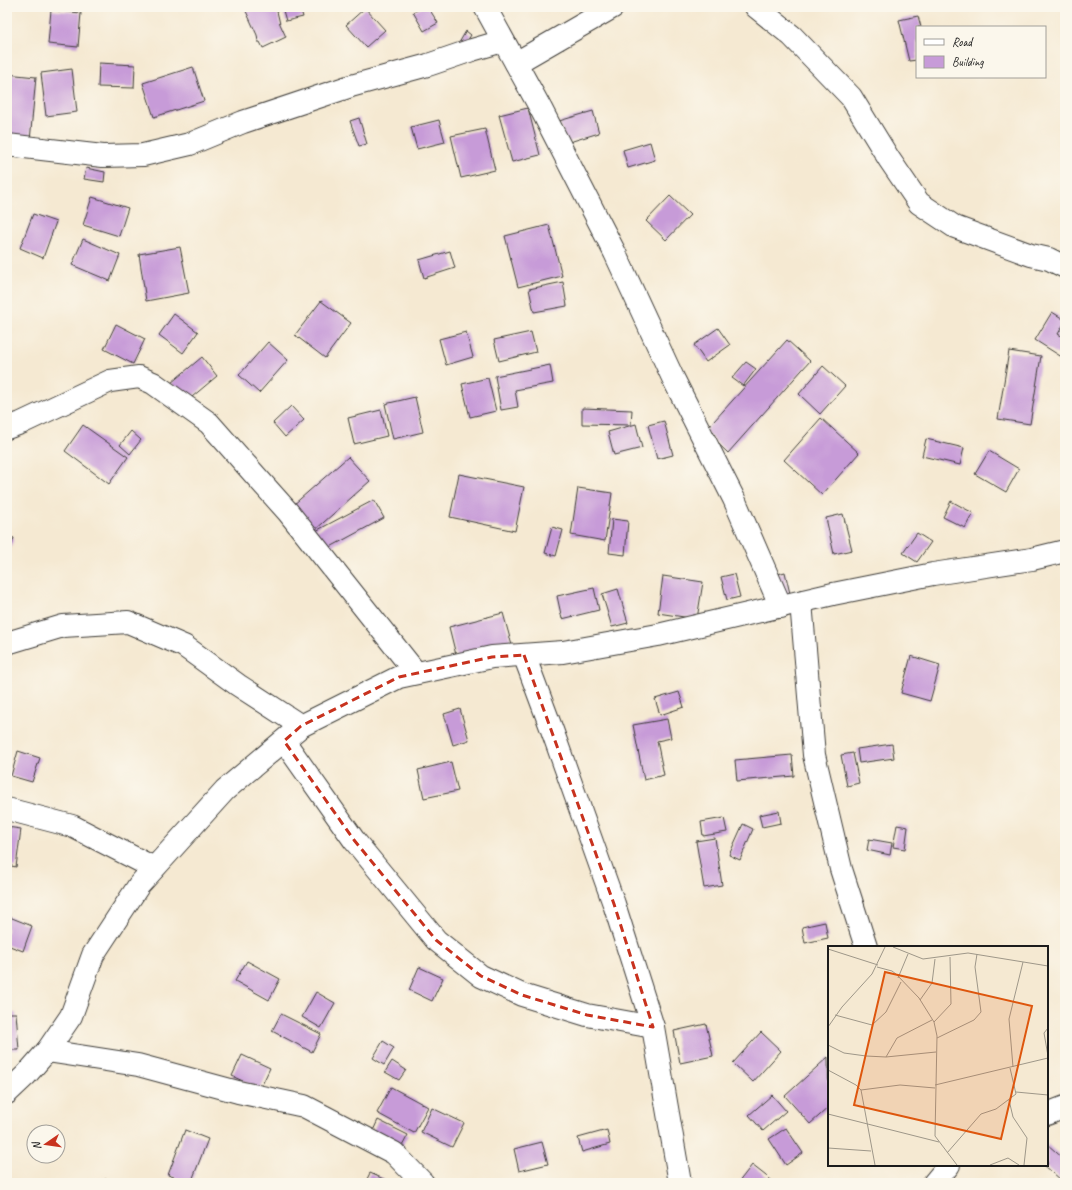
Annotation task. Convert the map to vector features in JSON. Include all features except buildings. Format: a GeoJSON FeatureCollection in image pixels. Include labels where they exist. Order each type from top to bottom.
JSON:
{"type":"FeatureCollection","features":[{"type":"Feature","properties":{"kind":"street"},"geometry":{"type":"LineString","coordinates":[[484,7],[541,109],[615,253],[673,378],[734,499],[791,604],[814,755],[841,869],[866,946]]}},
{"type":"Feature","properties":{"kind":"street"},"geometry":{"type":"LineString","coordinates":[[516,64],[613,7]]}},
{"type":"Feature","properties":{"kind":"street"},"geometry":{"type":"LineString","coordinates":[[767,9],[851,97],[889,159],[919,203],[955,227],[1031,255],[1049,259],[1065,267]]}},
{"type":"Feature","properties":{"kind":"street"},"geometry":{"type":"LineString","coordinates":[[7,145],[103,156],[143,155],[190,144],[243,122],[351,86],[428,65],[504,41]]}},
{"type":"Feature","properties":{"kind":"street"},"geometry":{"type":"LineString","coordinates":[[7,428],[21,423],[110,381],[139,377],[153,383],[209,424],[250,469],[288,512],[416,673]]}},
{"type":"Feature","properties":{"kind":"street"},"geometry":{"type":"LineString","coordinates":[[7,1093],[16,1073],[47,1050],[71,1016],[93,955],[139,885],[225,790],[301,726],[399,677],[416,673],[492,657],[563,652],[658,635],[833,594],[933,574],[1032,559],[1065,551]]}},
{"type":"Feature","properties":{"kind":"street"},"geometry":{"type":"LineString","coordinates":[[7,643],[63,626],[128,622],[184,646],[238,685],[301,726]]}},
{"type":"Feature","properties":{"kind":"street"},"geometry":{"type":"LineString","coordinates":[[524,655],[614,904],[653,1027],[680,1183]]}},
{"type":"Feature","properties":{"kind":"street"},"geometry":{"type":"LineString","coordinates":[[284,741],[354,840],[436,940],[481,976],[522,995],[587,1015],[653,1027]]}},
{"type":"Feature","properties":{"kind":"street"},"geometry":{"type":"LineString","coordinates":[[7,809],[72,826],[154,868]]}},
{"type":"Feature","properties":{"kind":"street"},"geometry":{"type":"LineString","coordinates":[[47,1050],[138,1065],[238,1092],[304,1106],[394,1153],[423,1183]]}},
{"type":"Feature","properties":{"kind":"street"},"geometry":{"type":"LineString","coordinates":[[1048,1114],[1065,1107]]}},
{"type":"Feature","properties":{"kind":"street"},"geometry":{"type":"LineString","coordinates":[[934,1183],[947,1166]]}},
{"type":"Feature","properties":{"kind":"highlighted area"},"geometry":{"type":"Polygon","coordinates":[[[524,655],[614,904],[653,1027],[587,1015],[522,995],[481,976],[436,940],[354,840],[284,741],[301,726],[399,677],[492,657],[524,655]]]}}]}
